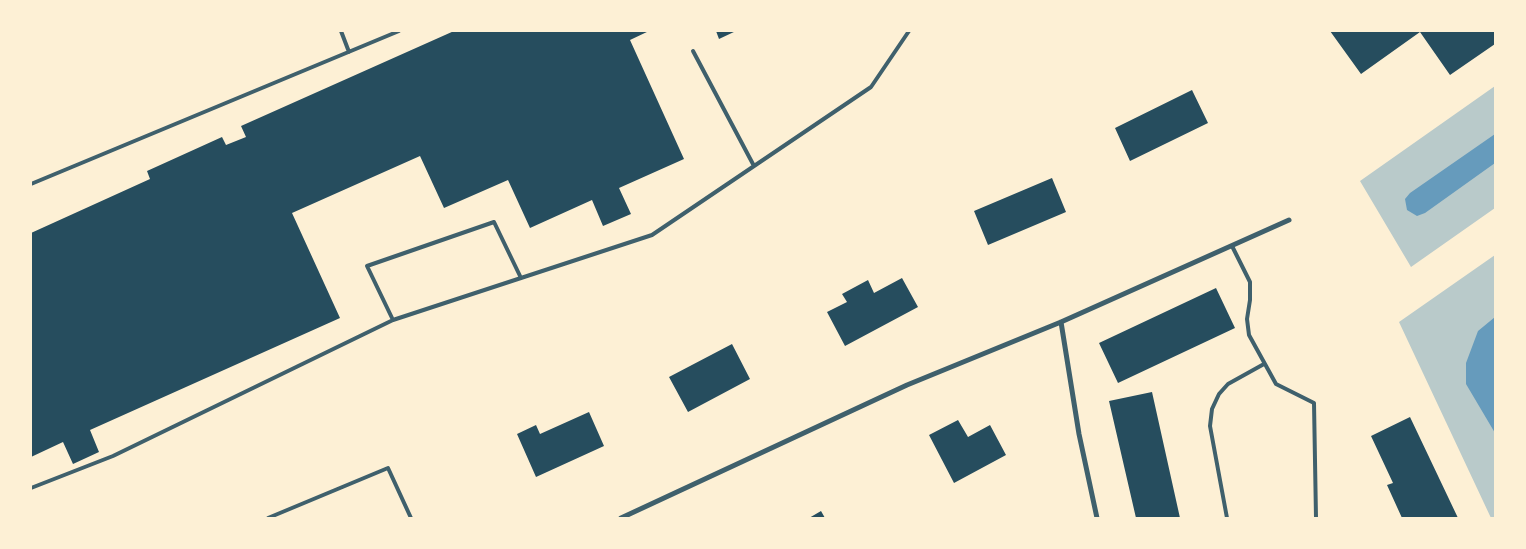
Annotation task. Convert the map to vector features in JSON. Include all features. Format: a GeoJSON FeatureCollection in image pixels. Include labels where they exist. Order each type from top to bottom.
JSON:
{"type":"FeatureCollection","features":[{"type":"Feature","properties":{"kind":"street"},"geometry":{"type":"LineString","coordinates":[[621,518],[907,385],[1061,322],[1289,220]]}},
{"type":"Feature","properties":{"kind":"street"},"geometry":{"type":"LineString","coordinates":[[1061,322],[1079,434],[1096,518]]}},
{"type":"Feature","properties":{"kind":"lane"},"geometry":{"type":"LineString","coordinates":[[341,31],[349,52]]}},
{"type":"Feature","properties":{"kind":"lane"},"geometry":{"type":"LineString","coordinates":[[31,184],[399,31]]}},
{"type":"Feature","properties":{"kind":"lane"},"geometry":{"type":"LineString","coordinates":[[31,488],[113,456],[393,320],[652,236],[871,87],[909,31]]}},
{"type":"Feature","properties":{"kind":"lane"},"geometry":{"type":"LineString","coordinates":[[692,51],[754,166]]}},
{"type":"Feature","properties":{"kind":"lane"},"geometry":{"type":"LineString","coordinates":[[393,320],[367,266],[494,222],[521,278]]}},
{"type":"Feature","properties":{"kind":"lane"},"geometry":{"type":"LineString","coordinates":[[1232,246],[1250,282],[1247,319],[1249,335],[1264,364],[1276,384],[1314,402],[1316,518]]}},
{"type":"Feature","properties":{"kind":"lane"},"geometry":{"type":"LineString","coordinates":[[1227,518],[1210,426],[1212,408],[1219,394],[1228,384],[1264,364]]}},
{"type":"Feature","properties":{"kind":"lane"},"geometry":{"type":"LineString","coordinates":[[268,518],[388,468],[412,518]]}},
{"type":"Feature","properties":{"kind":"shaded area"},"geometry":{"type":"Polygon","coordinates":[[[1495,86],[1495,208],[1411,267],[1360,181],[1495,86]]]}},
{"type":"Feature","properties":{"kind":"shaded area"},"geometry":{"type":"Polygon","coordinates":[[[1495,255],[1495,518],[1491,518],[1399,322],[1495,255]]]}},
{"type":"Feature","properties":{"kind":"water"},"geometry":{"type":"Polygon","coordinates":[[[1495,134],[1495,163],[1425,213],[1417,216],[1407,210],[1405,199],[1410,193],[1495,134]]]}},
{"type":"Feature","properties":{"kind":"water"},"geometry":{"type":"Polygon","coordinates":[[[1495,317],[1495,433],[1466,384],[1466,363],[1478,331],[1495,317]]]}},
{"type":"Feature","properties":{"kind":"building"},"geometry":{"type":"Polygon","coordinates":[[[454,31],[649,31],[630,40],[684,159],[619,188],[631,214],[603,226],[592,200],[530,228],[508,180],[444,208],[420,156],[292,213],[340,318],[90,430],[99,452],[73,464],[63,442],[31,457],[31,233],[150,179],[147,171],[222,137],[226,145],[246,137],[241,126],[454,31]]]}},
{"type":"Feature","properties":{"kind":"building"},"geometry":{"type":"Polygon","coordinates":[[[716,31],[736,31],[719,39],[716,31]]]}},
{"type":"Feature","properties":{"kind":"building"},"geometry":{"type":"Polygon","coordinates":[[[1330,31],[1495,31],[1495,44],[1450,75],[1420,32],[1361,74],[1330,31]]]}},
{"type":"Feature","properties":{"kind":"building"},"geometry":{"type":"Polygon","coordinates":[[[1192,90],[1208,123],[1130,161],[1115,128],[1192,90]]]}},
{"type":"Feature","properties":{"kind":"building"},"geometry":{"type":"Polygon","coordinates":[[[1052,178],[1066,212],[988,245],[974,211],[1052,178]]]}},
{"type":"Feature","properties":{"kind":"building"},"geometry":{"type":"Polygon","coordinates":[[[902,278],[918,307],[845,346],[827,312],[847,302],[842,294],[868,280],[874,293],[902,278]]]}},
{"type":"Feature","properties":{"kind":"building"},"geometry":{"type":"Polygon","coordinates":[[[1216,288],[1235,328],[1118,383],[1099,343],[1216,288]]]}},
{"type":"Feature","properties":{"kind":"building"},"geometry":{"type":"Polygon","coordinates":[[[732,344],[750,379],[688,412],[669,377],[732,344]]]}},
{"type":"Feature","properties":{"kind":"building"},"geometry":{"type":"Polygon","coordinates":[[[1152,392],[1180,518],[1136,518],[1109,401],[1152,392]]]}},
{"type":"Feature","properties":{"kind":"building"},"geometry":{"type":"Polygon","coordinates":[[[589,412],[604,446],[536,477],[517,434],[536,425],[540,434],[589,412]]]}},
{"type":"Feature","properties":{"kind":"building"},"geometry":{"type":"Polygon","coordinates":[[[1410,417],[1458,518],[1402,518],[1387,485],[1393,483],[1371,436],[1410,417]]]}},
{"type":"Feature","properties":{"kind":"building"},"geometry":{"type":"Polygon","coordinates":[[[958,420],[968,437],[990,425],[1006,455],[954,483],[929,435],[958,420]]]}},
{"type":"Feature","properties":{"kind":"building"},"geometry":{"type":"Polygon","coordinates":[[[821,511],[825,518],[809,518],[821,511]]]}}]}
